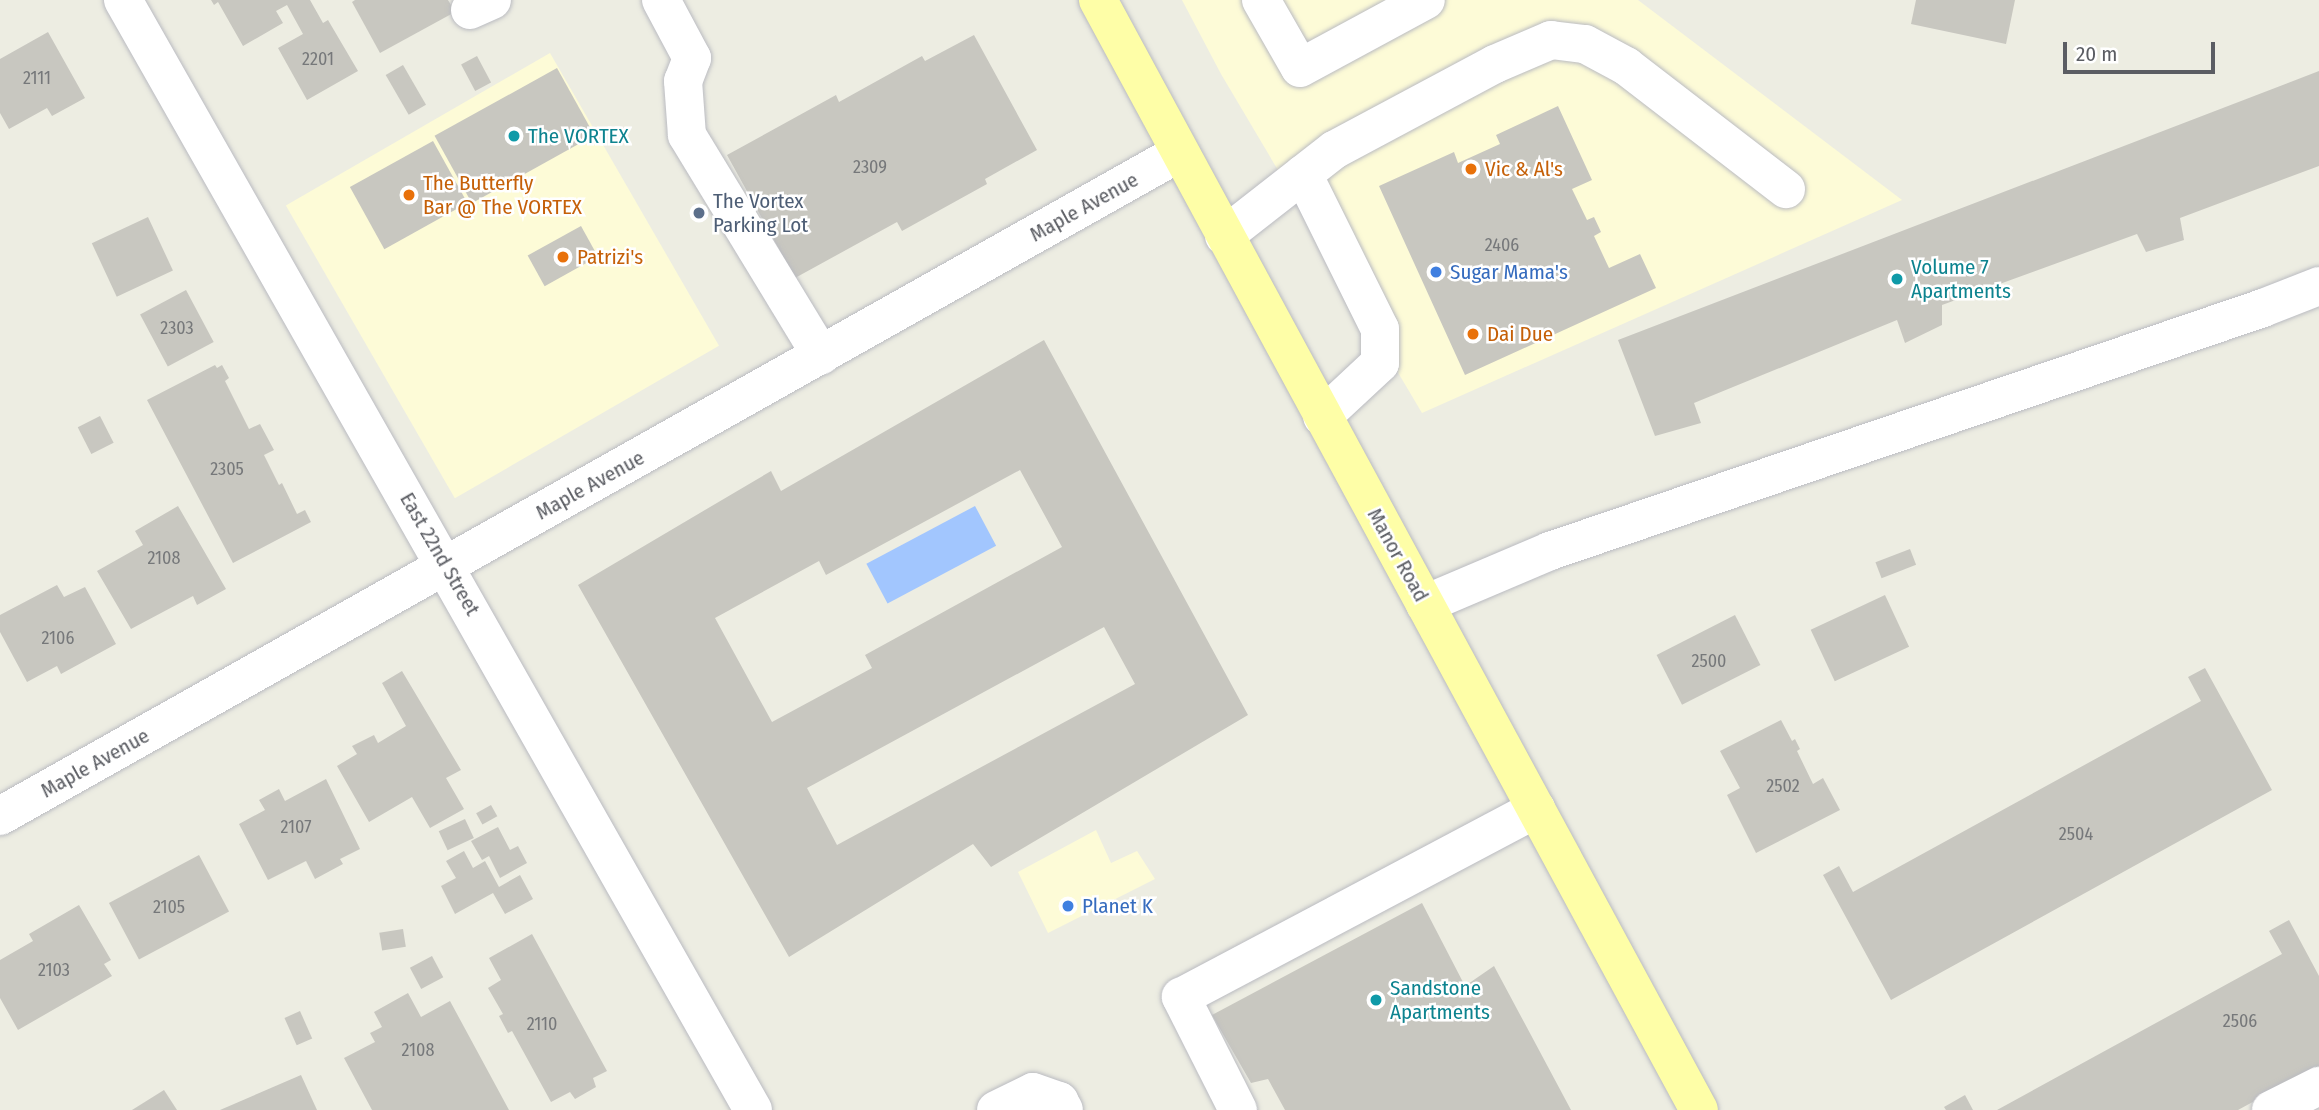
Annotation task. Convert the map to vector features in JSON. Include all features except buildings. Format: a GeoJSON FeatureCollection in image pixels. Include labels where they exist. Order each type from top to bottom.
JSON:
{"type":"FeatureCollection","features":[{"type":"Feature","properties":{"kind":"main road","name":"Manor Road"},"geometry":{"type":"LineString","coordinates":[[1100,1],[1179,153],[1699,1110]]}},
{"type":"Feature","properties":{"kind":"street","name":"East 22nd Street"},"geometry":{"type":"LineString","coordinates":[[123,0],[754,1110]]}},
{"type":"Feature","properties":{"kind":"street"},"geometry":{"type":"LineString","coordinates":[[661,0],[692,58],[683,80],[687,135],[821,355]]}},
{"type":"Feature","properties":{"kind":"street"},"geometry":{"type":"LineString","coordinates":[[1261,0],[1300,68],[1426,0]]}},
{"type":"Feature","properties":{"kind":"street"},"geometry":{"type":"LineString","coordinates":[[1224,236],[1345,144],[1495,64],[1551,40],[1585,44],[1626,66],[1786,189]]}},
{"type":"Feature","properties":{"kind":"street","name":"Maple Avenue"},"geometry":{"type":"LineString","coordinates":[[0,816],[1179,153]]}},
{"type":"Feature","properties":{"kind":"street"},"geometry":{"type":"LineString","coordinates":[[1303,174],[1380,329],[1380,363],[1322,417]]}},
{"type":"Feature","properties":{"kind":"street"},"geometry":{"type":"LineString","coordinates":[[1425,604],[1550,551],[2250,313],[2319,286]]}},
{"type":"Feature","properties":{"kind":"street"},"geometry":{"type":"LineString","coordinates":[[1238,1110],[1181,997],[1536,809]]}},
{"type":"Feature","properties":{"kind":"street"},"geometry":{"type":"LineString","coordinates":[[2271,1110],[2319,1086]]}},
{"type":"Feature","properties":{"kind":"street"},"geometry":{"type":"LineString","coordinates":[[996,1110],[1034,1093],[1059,1101],[1064,1110]]}},
{"type":"Feature","properties":{"kind":"shaded area"},"geometry":{"type":"Polygon","coordinates":[[[1182,0],[1638,0],[1902,200],[1422,413],[1221,74],[1182,0]]]}},
{"type":"Feature","properties":{"kind":"shaded area","name":"The VORTEX"},"geometry":{"type":"Polygon","coordinates":[[[550,53],[719,346],[455,498],[286,206],[550,53]]]}},
{"type":"Feature","properties":{"kind":"shaded area","name":"Planet K"},"geometry":{"type":"Polygon","coordinates":[[[1096,830],[1111,863],[1137,851],[1155,879],[1048,933],[1018,872],[1096,830]]]}},
{"type":"Feature","properties":{"kind":"water"},"geometry":{"type":"Polygon","coordinates":[[[975,506],[996,546],[888,603],[866,564],[975,506]]]}},
{"type":"Feature","properties":{"kind":"place","name":"The VORTEX"},"geometry":{"type":"Point","coordinates":[514,136]}},
{"type":"Feature","properties":{"kind":"place","name":"Vic & Al's"},"geometry":{"type":"Point","coordinates":[1471,169]}},
{"type":"Feature","properties":{"kind":"place","name":"The Butterfly Bar @ The VORTEX"},"geometry":{"type":"Point","coordinates":[409,195]}},
{"type":"Feature","properties":{"kind":"place","name":"The Vortex Parking Lot"},"geometry":{"type":"Point","coordinates":[699,213]}},
{"type":"Feature","properties":{"kind":"place","name":"Patrizi's"},"geometry":{"type":"Point","coordinates":[563,257]}},
{"type":"Feature","properties":{"kind":"place","name":"Sugar Mama's"},"geometry":{"type":"Point","coordinates":[1436,272]}},
{"type":"Feature","properties":{"kind":"place","name":"Volume 7 Apartments"},"geometry":{"type":"Point","coordinates":[1897,279]}},
{"type":"Feature","properties":{"kind":"place","name":"Dai Due"},"geometry":{"type":"Point","coordinates":[1473,334]}},
{"type":"Feature","properties":{"kind":"place","name":"Planet K"},"geometry":{"type":"Point","coordinates":[1068,906]}},
{"type":"Feature","properties":{"kind":"place","name":"Sandstone Apartments"},"geometry":{"type":"Point","coordinates":[1376,1000]}}]}
